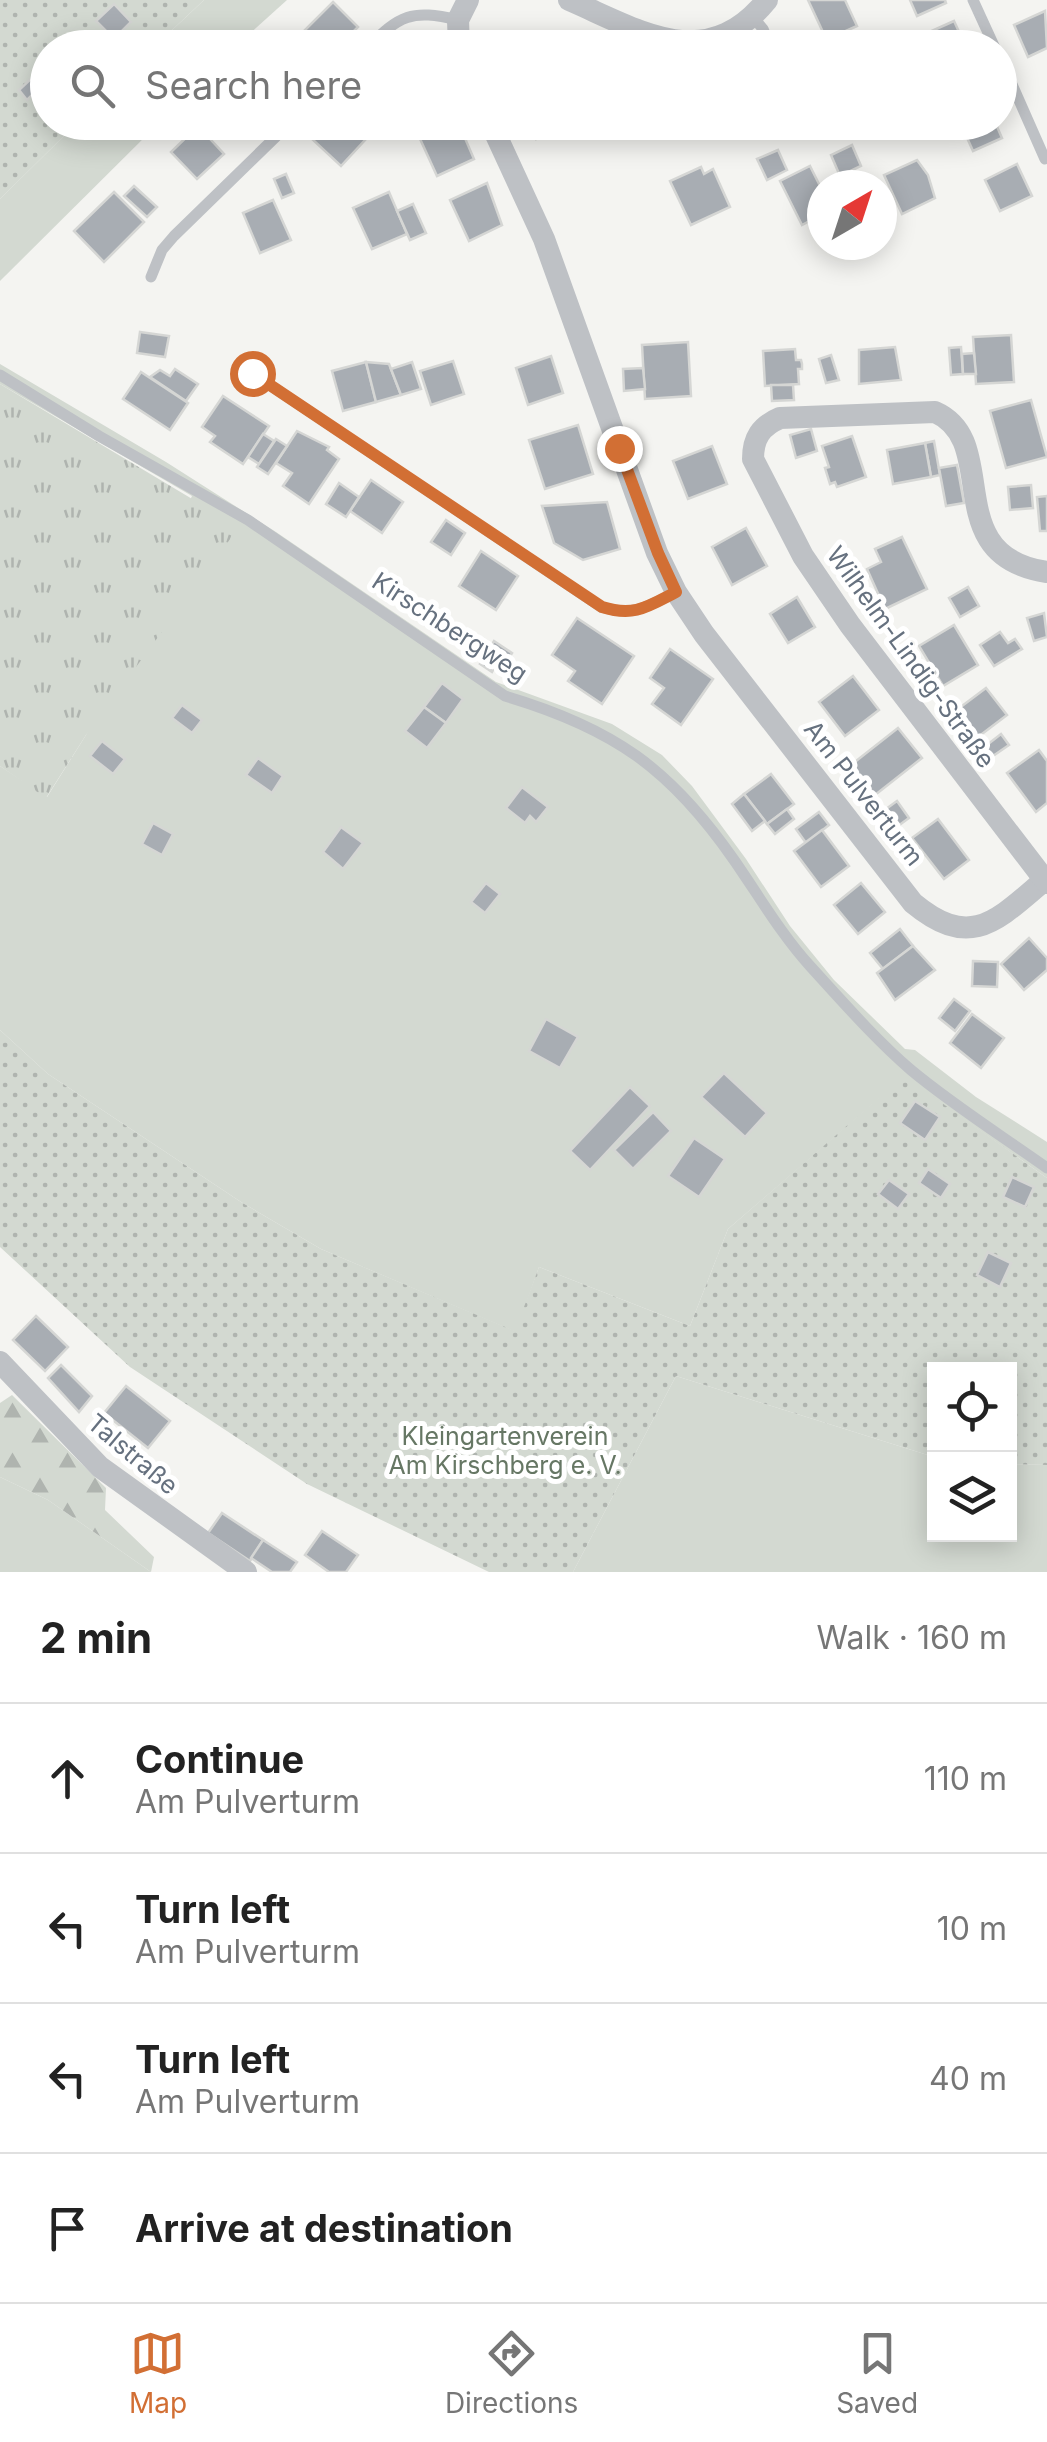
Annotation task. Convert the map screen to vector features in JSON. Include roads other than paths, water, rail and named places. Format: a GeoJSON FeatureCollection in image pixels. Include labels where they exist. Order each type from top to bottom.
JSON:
{"type":"FeatureCollection","features":[{"type":"Feature","properties":{"kind":"street"},"geometry":{"type":"LineString","coordinates":[[570,0],[638,30]]}},
{"type":"Feature","properties":{"kind":"street"},"geometry":{"type":"LineString","coordinates":[[730,30],[760,9]]}},
{"type":"Feature","properties":{"kind":"street","name":"Am Pulverturm"},"geometry":{"type":"LineString","coordinates":[[498,140],[544,239],[658,553],[676,592],[704,634],[913,903],[931,918],[948,928],[986,924],[1046,880]]}},
{"type":"Feature","properties":{"kind":"street","name":"Wilhelm-Lindig-Straße"},"geometry":{"type":"LineString","coordinates":[[1046,880],[880,666],[803,556],[753,459],[758,433],[780,418],[935,412],[950,418],[961,433],[983,530],[993,547],[1022,568],[1047,572]]}},
{"type":"Feature","properties":{"kind":"street","name":"Talstraße"},"geometry":{"type":"LineString","coordinates":[[0,1362],[100,1467],[246,1572]]}},
{"type":"Feature","properties":{"kind":"lane"},"geometry":{"type":"LineString","coordinates":[[973,0],[987,30]]}},
{"type":"Feature","properties":{"kind":"lane"},"geometry":{"type":"LineString","coordinates":[[385,30],[411,14],[463,10]]}},
{"type":"Feature","properties":{"kind":"lane"},"geometry":{"type":"LineString","coordinates":[[1017,102],[1045,159]]}},
{"type":"Feature","properties":{"kind":"lane"},"geometry":{"type":"LineString","coordinates":[[150,277],[162,250],[174,236],[273,140]]}},
{"type":"Feature","properties":{"kind":"lane"},"geometry":{"type":"LineString","coordinates":[[252,373],[602,607],[624,614],[646,608],[676,592]]}},
{"type":"Feature","properties":{"kind":"lane","name":"Kirschbergweg"},"geometry":{"type":"LineString","coordinates":[[0,374],[98,436],[248,520],[505,696],[566,717],[617,741],[652,765],[681,792],[731,855],[788,939],[848,1007],[911,1069],[1047,1168]]}},
{"type":"Feature","properties":{"kind":"park label","name":"Kleingartenverein Am Kirschberg e. V."},"geometry":{"type":"Point","coordinates":[505,1450]}}]}
